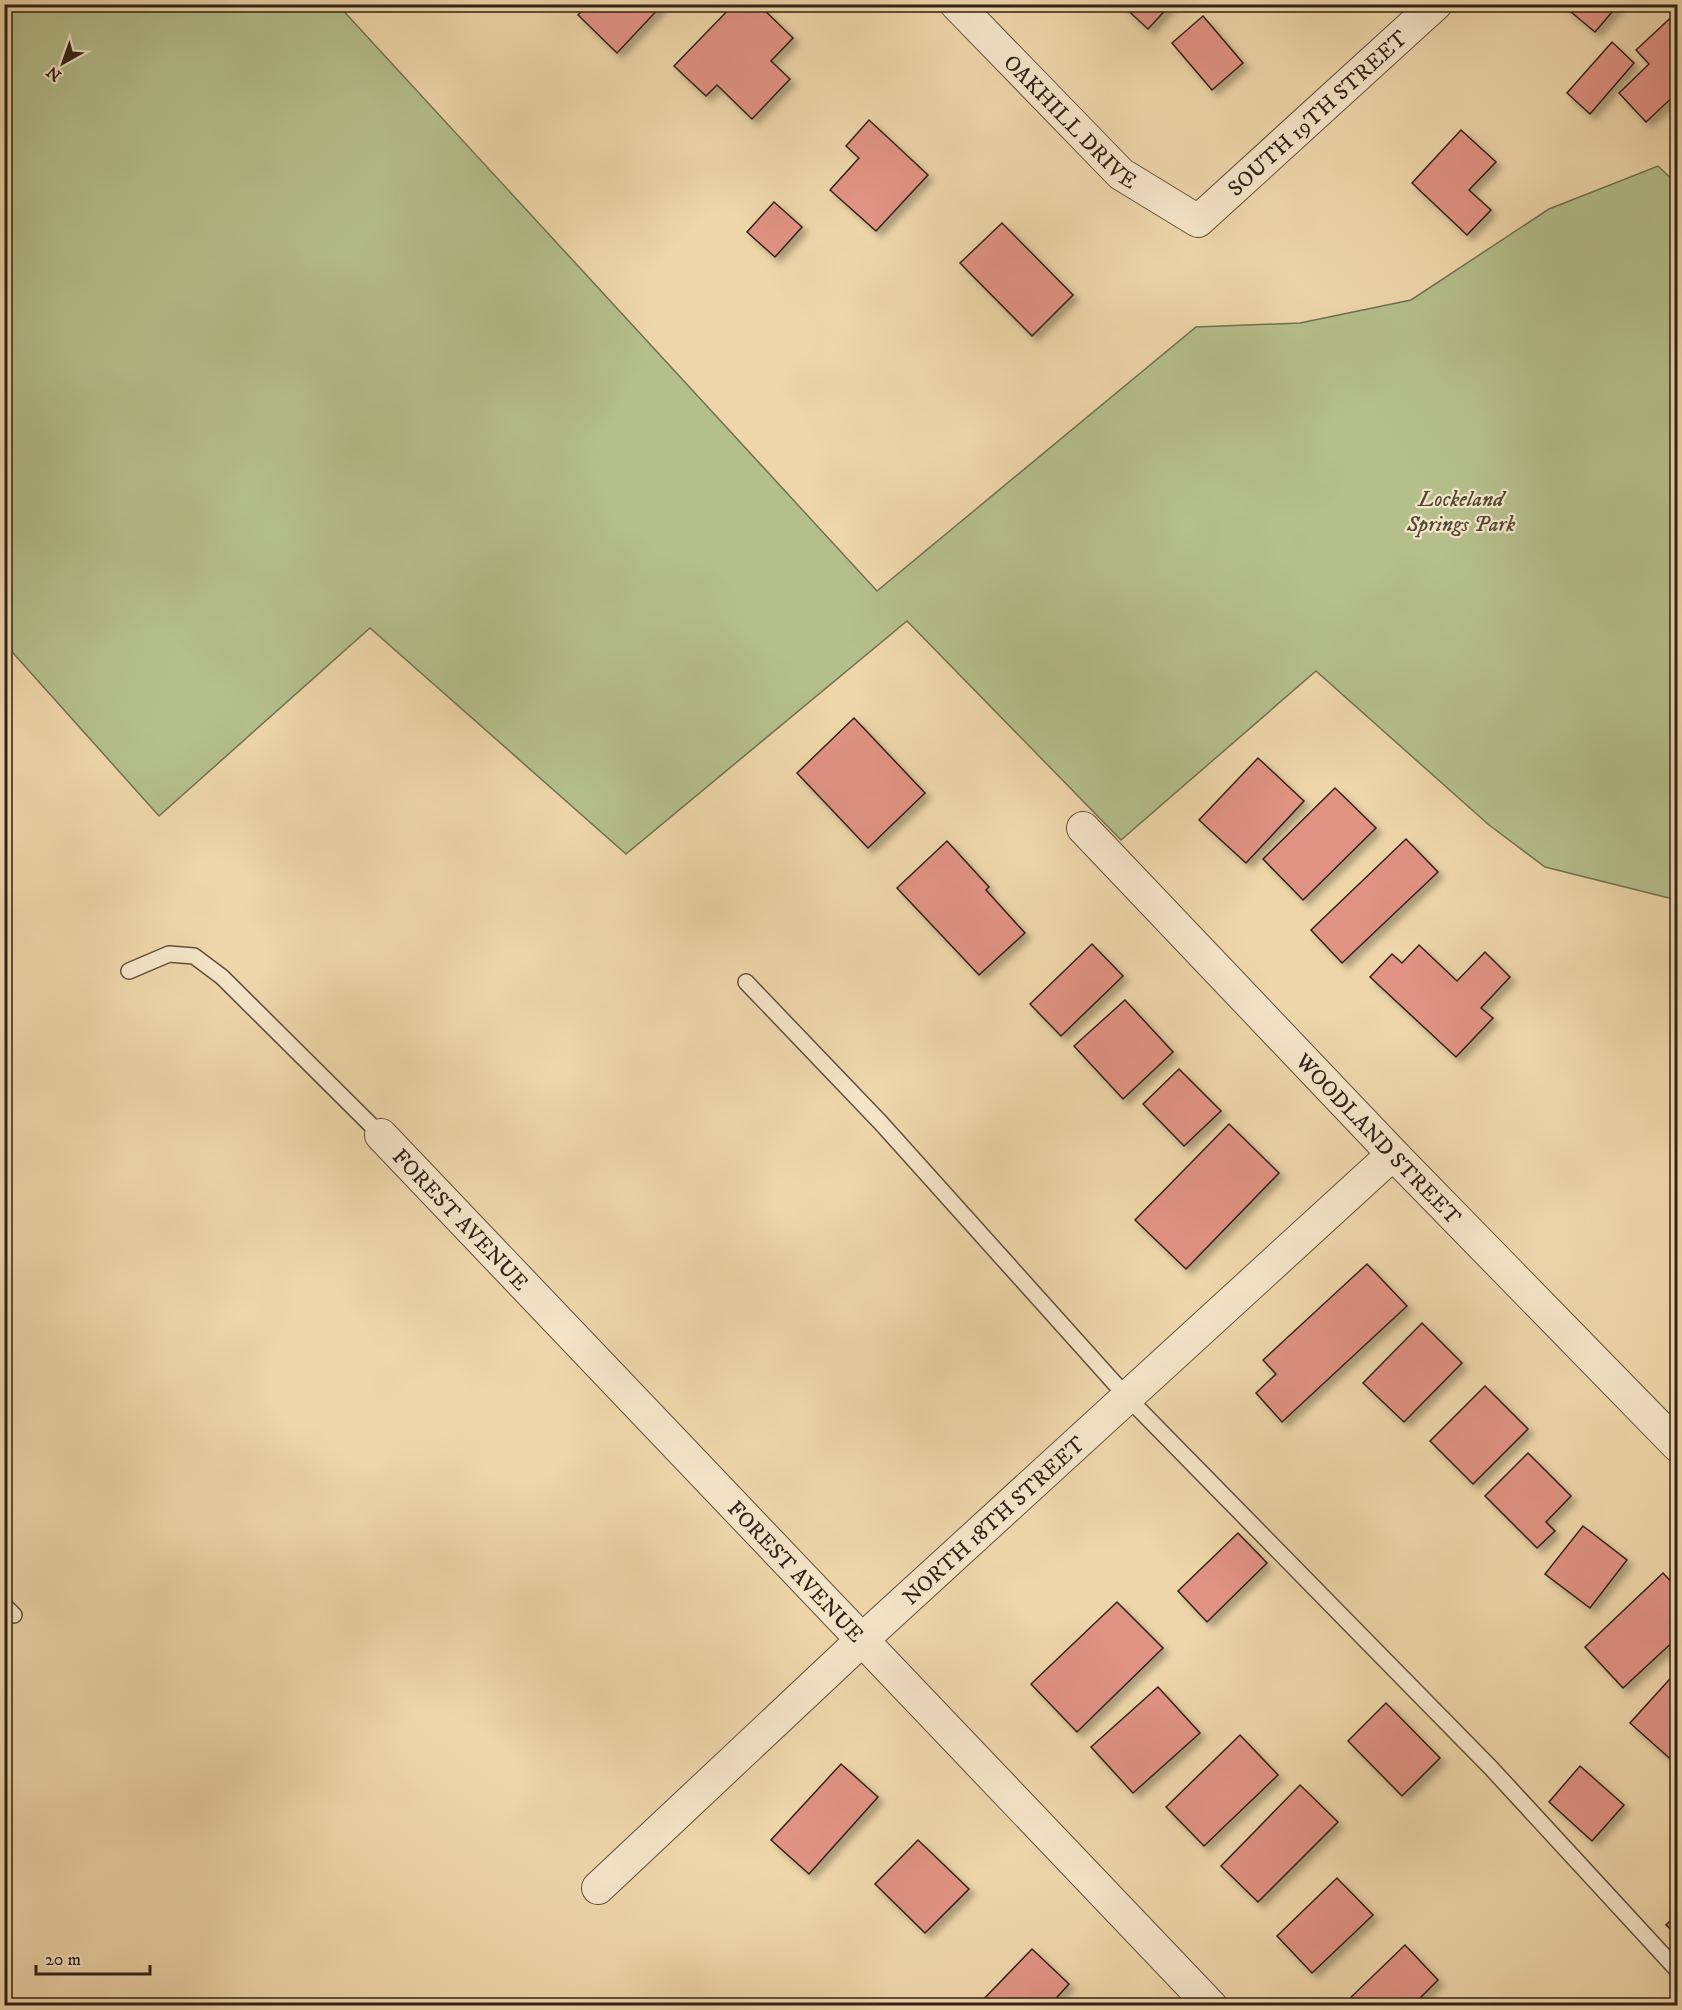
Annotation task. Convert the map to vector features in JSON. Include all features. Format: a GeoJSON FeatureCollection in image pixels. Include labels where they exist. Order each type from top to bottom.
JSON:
{"type":"FeatureCollection","features":[{"type":"Feature","properties":{"kind":"street","name":"OAKHILL DRIVE"},"geometry":{"type":"LineString","coordinates":[[956,4],[1121,174],[1198,221]]}},
{"type":"Feature","properties":{"kind":"street","name":"SOUTH 19TH STREET"},"geometry":{"type":"LineString","coordinates":[[1198,221],[1436,4]]}},
{"type":"Feature","properties":{"kind":"street","name":"WOODLAND STREET"},"geometry":{"type":"LineString","coordinates":[[1083,828],[1393,1154],[1677,1446]]}},
{"type":"Feature","properties":{"kind":"street","name":"FOREST AVENUE"},"geometry":{"type":"LineString","coordinates":[[381,1135],[1210,2006]]}},
{"type":"Feature","properties":{"kind":"street","name":"NORTH 18TH STREET"},"geometry":{"type":"LineString","coordinates":[[598,1888],[863,1639],[1393,1154]]}},
{"type":"Feature","properties":{"kind":"lane"},"geometry":{"type":"LineString","coordinates":[[129,971],[169,954],[194,956],[222,977],[381,1135]]}},
{"type":"Feature","properties":{"kind":"lane"},"geometry":{"type":"LineString","coordinates":[[746,981],[880,1123],[1127,1397],[1491,1768],[1677,1971]]}},
{"type":"Feature","properties":{"kind":"green space","name":"Lockeland Springs Park"},"geometry":{"type":"Polygon","coordinates":[[[4,5],[338,5],[877,591],[1196,327],[1300,323],[1411,300],[1549,209],[1658,166],[1678,185],[1677,900],[1545,867],[1489,825],[1316,671],[1121,840],[907,621],[626,854],[370,628],[159,816],[5,644],[4,5]]]}},
{"type":"Feature","properties":{"kind":"building"},"geometry":{"type":"Polygon","coordinates":[[[588,4],[663,4],[617,53],[578,15],[588,4]]]}},
{"type":"Feature","properties":{"kind":"building"},"geometry":{"type":"Polygon","coordinates":[[[734,4],[758,4],[793,38],[771,61],[790,79],[752,119],[717,85],[706,96],[674,66],[734,4]]]}},
{"type":"Feature","properties":{"kind":"building"},"geometry":{"type":"Polygon","coordinates":[[[1121,4],[1171,4],[1148,29],[1121,4]]]}},
{"type":"Feature","properties":{"kind":"building"},"geometry":{"type":"Polygon","coordinates":[[[1568,4],[1618,5],[1595,32],[1565,7],[1568,4]]]}},
{"type":"Feature","properties":{"kind":"building"},"geometry":{"type":"Polygon","coordinates":[[[1678,11],[1678,92],[1646,122],[1619,93],[1649,64],[1636,50],[1678,11]]]}},
{"type":"Feature","properties":{"kind":"building"},"geometry":{"type":"Polygon","coordinates":[[[1203,16],[1243,63],[1212,90],[1172,43],[1203,16]]]}},
{"type":"Feature","properties":{"kind":"building"},"geometry":{"type":"Polygon","coordinates":[[[1612,42],[1634,63],[1590,114],[1567,93],[1612,42]]]}},
{"type":"Feature","properties":{"kind":"building"},"geometry":{"type":"Polygon","coordinates":[[[869,120],[928,175],[876,231],[830,190],[859,158],[846,146],[869,120]]]}},
{"type":"Feature","properties":{"kind":"building"},"geometry":{"type":"Polygon","coordinates":[[[1461,130],[1496,162],[1469,190],[1491,210],[1467,235],[1412,183],[1461,130]]]}},
{"type":"Feature","properties":{"kind":"building"},"geometry":{"type":"Polygon","coordinates":[[[774,202],[802,227],[775,257],[747,232],[774,202]]]}},
{"type":"Feature","properties":{"kind":"building"},"geometry":{"type":"Polygon","coordinates":[[[1002,223],[1073,295],[1032,336],[960,263],[1002,223]]]}},
{"type":"Feature","properties":{"kind":"building"},"geometry":{"type":"Polygon","coordinates":[[[854,718],[925,793],[868,848],[797,773],[854,718]]]}},
{"type":"Feature","properties":{"kind":"building"},"geometry":{"type":"Polygon","coordinates":[[[1258,758],[1304,801],[1246,863],[1199,820],[1258,758]]]}},
{"type":"Feature","properties":{"kind":"building"},"geometry":{"type":"Polygon","coordinates":[[[1335,788],[1376,828],[1303,900],[1263,859],[1335,788]]]}},
{"type":"Feature","properties":{"kind":"building"},"geometry":{"type":"Polygon","coordinates":[[[1406,839],[1438,872],[1342,963],[1311,930],[1406,839]]]}},
{"type":"Feature","properties":{"kind":"building"},"geometry":{"type":"Polygon","coordinates":[[[947,841],[989,887],[986,890],[1025,933],[979,975],[897,888],[947,841]]]}},
{"type":"Feature","properties":{"kind":"building"},"geometry":{"type":"Polygon","coordinates":[[[1092,944],[1123,976],[1061,1036],[1030,1004],[1092,944]]]}},
{"type":"Feature","properties":{"kind":"building"},"geometry":{"type":"Polygon","coordinates":[[[1419,945],[1457,981],[1485,952],[1510,977],[1481,1008],[1493,1018],[1456,1057],[1370,977],[1392,954],[1402,963],[1419,945]]]}},
{"type":"Feature","properties":{"kind":"building"},"geometry":{"type":"Polygon","coordinates":[[[1125,1000],[1173,1052],[1123,1099],[1074,1046],[1125,1000]]]}},
{"type":"Feature","properties":{"kind":"building"},"geometry":{"type":"Polygon","coordinates":[[[1179,1069],[1221,1111],[1184,1146],[1143,1104],[1179,1069]]]}},
{"type":"Feature","properties":{"kind":"building"},"geometry":{"type":"Polygon","coordinates":[[[1229,1124],[1279,1173],[1186,1269],[1135,1220],[1229,1124]]]}},
{"type":"Feature","properties":{"kind":"building"},"geometry":{"type":"Polygon","coordinates":[[[1367,1264],[1407,1306],[1282,1422],[1256,1393],[1276,1374],[1263,1360],[1367,1264]]]}},
{"type":"Feature","properties":{"kind":"building"},"geometry":{"type":"Polygon","coordinates":[[[1422,1323],[1462,1363],[1404,1422],[1363,1383],[1422,1323]]]}},
{"type":"Feature","properties":{"kind":"building"},"geometry":{"type":"Polygon","coordinates":[[[1485,1386],[1528,1429],[1473,1484],[1430,1441],[1485,1386]]]}},
{"type":"Feature","properties":{"kind":"building"},"geometry":{"type":"Polygon","coordinates":[[[1528,1453],[1571,1496],[1546,1522],[1555,1531],[1537,1548],[1485,1496],[1528,1453]]]}},
{"type":"Feature","properties":{"kind":"building"},"geometry":{"type":"Polygon","coordinates":[[[1583,1526],[1627,1560],[1590,1608],[1545,1574],[1583,1526]]]}},
{"type":"Feature","properties":{"kind":"building"},"geometry":{"type":"Polygon","coordinates":[[[1238,1533],[1267,1563],[1207,1622],[1178,1591],[1238,1533]]]}},
{"type":"Feature","properties":{"kind":"building"},"geometry":{"type":"Polygon","coordinates":[[[1663,1573],[1678,1589],[1678,1637],[1623,1688],[1585,1647],[1663,1573]]]}},
{"type":"Feature","properties":{"kind":"building"},"geometry":{"type":"Polygon","coordinates":[[[1117,1602],[1163,1648],[1077,1732],[1031,1684],[1117,1602]]]}},
{"type":"Feature","properties":{"kind":"building"},"geometry":{"type":"Polygon","coordinates":[[[1678,1670],[1678,1762],[1676,1764],[1630,1723],[1678,1670]]]}},
{"type":"Feature","properties":{"kind":"building"},"geometry":{"type":"Polygon","coordinates":[[[1158,1687],[1200,1733],[1133,1793],[1091,1747],[1158,1687]]]}},
{"type":"Feature","properties":{"kind":"building"},"geometry":{"type":"Polygon","coordinates":[[[1386,1703],[1440,1758],[1402,1796],[1348,1741],[1386,1703]]]}},
{"type":"Feature","properties":{"kind":"building"},"geometry":{"type":"Polygon","coordinates":[[[1240,1735],[1278,1775],[1204,1846],[1166,1807],[1240,1735]]]}},
{"type":"Feature","properties":{"kind":"building"},"geometry":{"type":"Polygon","coordinates":[[[841,1764],[878,1797],[809,1874],[771,1840],[841,1764]]]}},
{"type":"Feature","properties":{"kind":"building"},"geometry":{"type":"Polygon","coordinates":[[[1580,1766],[1624,1805],[1592,1841],[1549,1802],[1580,1766]]]}},
{"type":"Feature","properties":{"kind":"building"},"geometry":{"type":"Polygon","coordinates":[[[1300,1785],[1338,1822],[1258,1902],[1221,1866],[1300,1785]]]}},
{"type":"Feature","properties":{"kind":"building"},"geometry":{"type":"Polygon","coordinates":[[[918,1840],[969,1889],[925,1933],[875,1884],[918,1840]]]}},
{"type":"Feature","properties":{"kind":"building"},"geometry":{"type":"Polygon","coordinates":[[[1337,1878],[1373,1915],[1312,1973],[1277,1936],[1337,1878]]]}},
{"type":"Feature","properties":{"kind":"building"},"geometry":{"type":"Polygon","coordinates":[[[1678,1913],[1678,1936],[1666,1925],[1678,1913]]]}},
{"type":"Feature","properties":{"kind":"building"},"geometry":{"type":"Polygon","coordinates":[[[1405,1945],[1438,1980],[1412,2006],[1350,2006],[1346,2002],[1405,1945]]]}},
{"type":"Feature","properties":{"kind":"building"},"geometry":{"type":"Polygon","coordinates":[[[1032,1949],[1069,1984],[1049,2006],[977,2006],[1032,1949]]]}}]}
